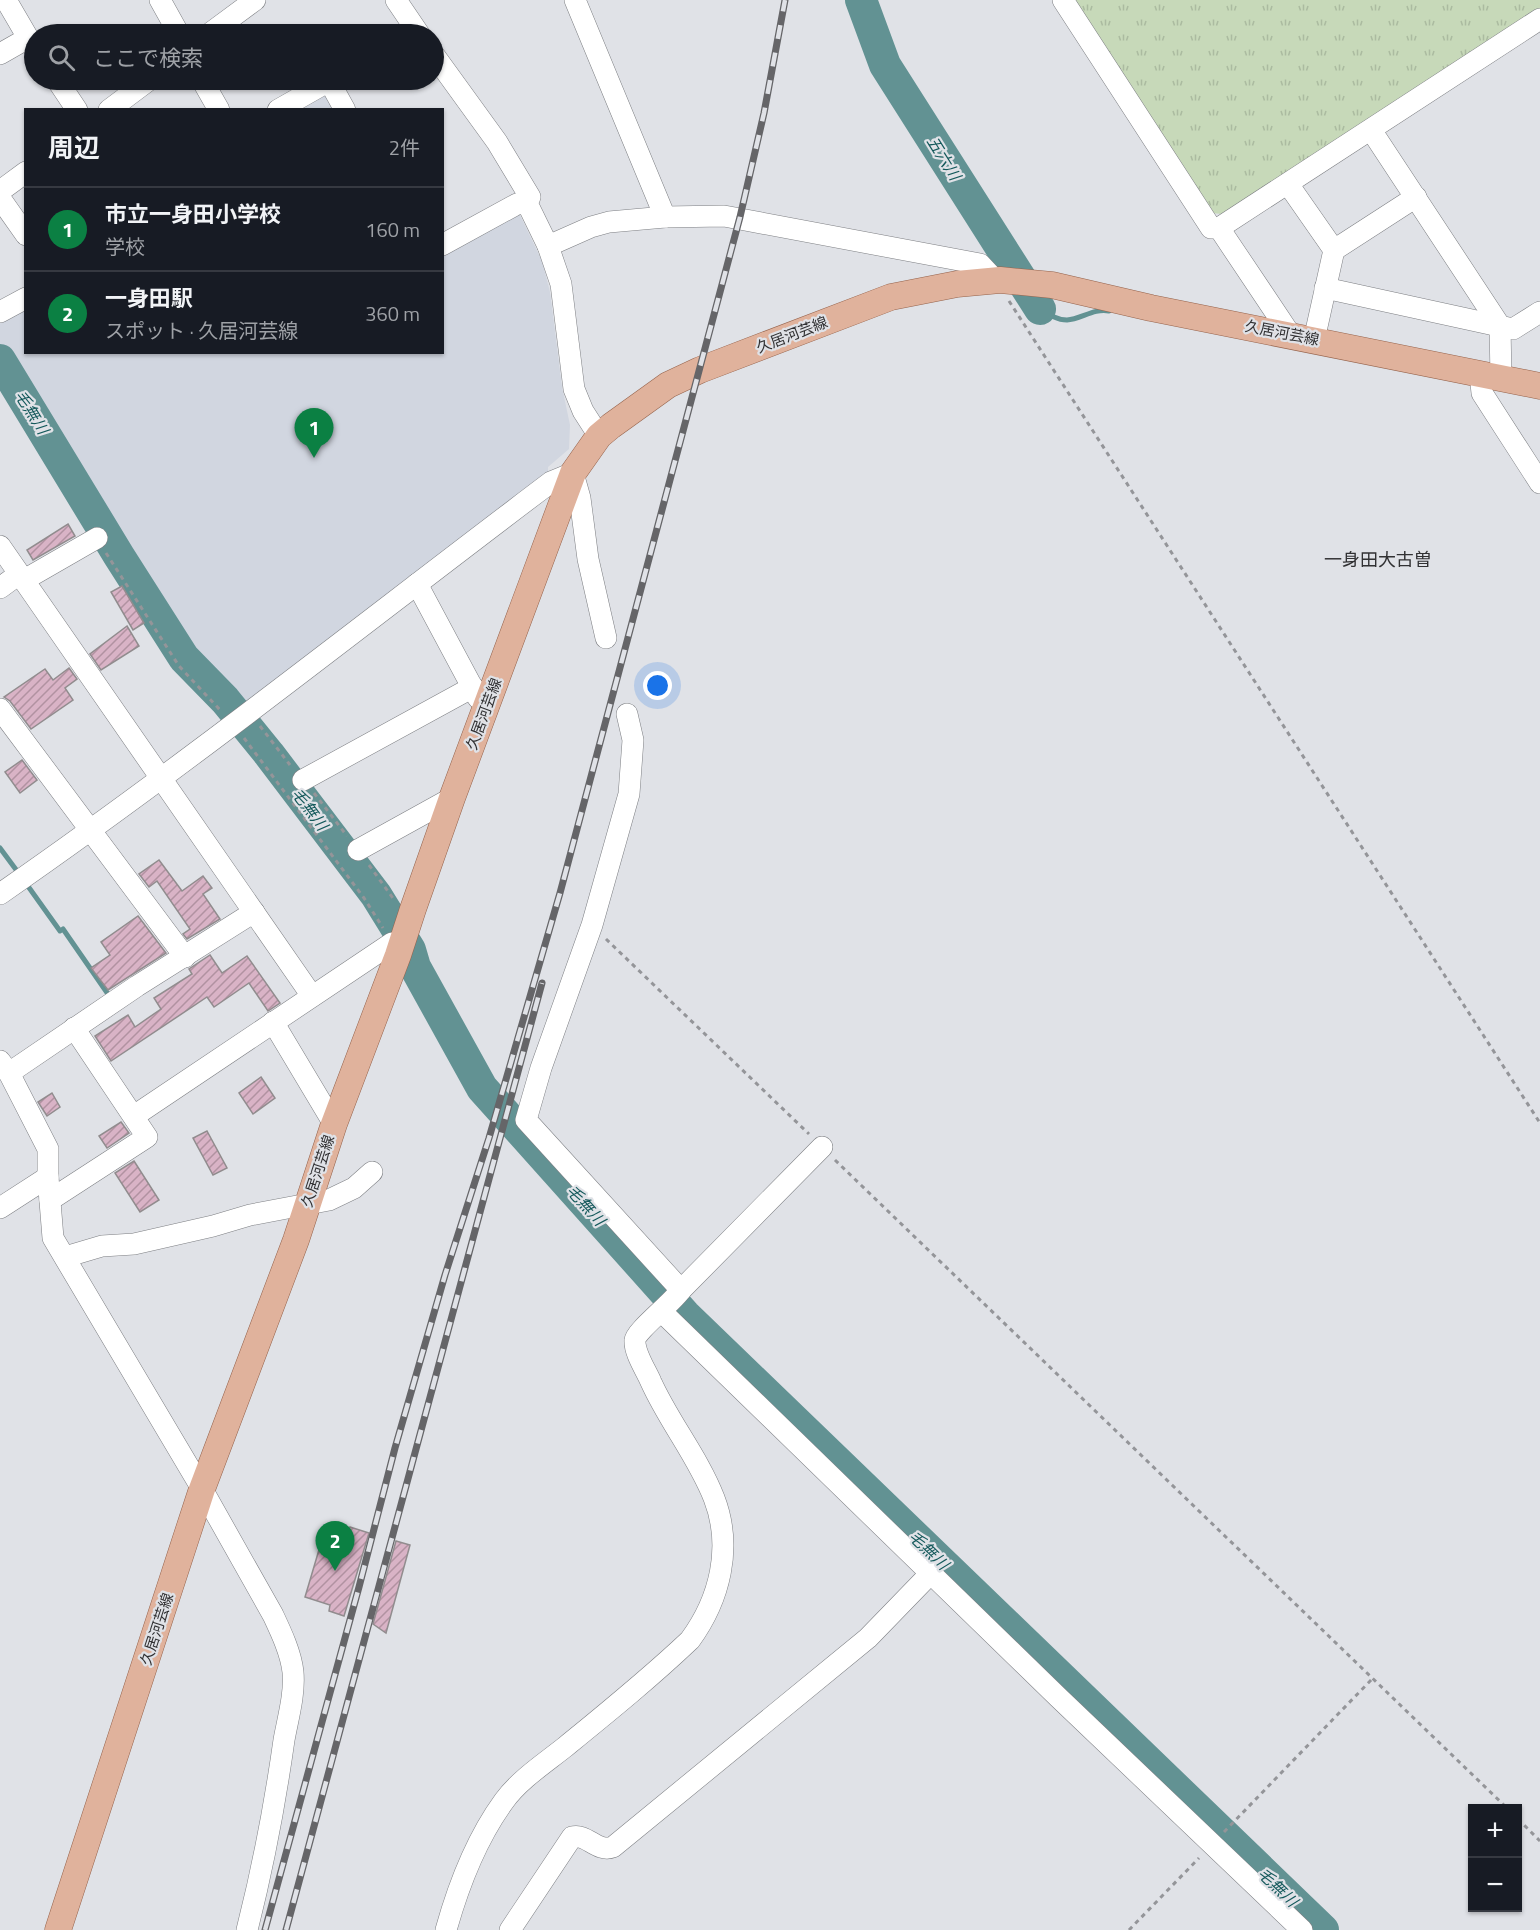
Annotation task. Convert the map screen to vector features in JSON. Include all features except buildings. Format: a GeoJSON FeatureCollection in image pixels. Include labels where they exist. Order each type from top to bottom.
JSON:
{"type":"FeatureCollection","features":[{"type":"Feature","properties":{"kind":"main road","name":"久居河芸線"},"geometry":{"type":"LineString","coordinates":[[58,1930],[202,1489],[307,1204],[334,1124],[398,955],[452,798],[573,473],[599,436],[668,385],[700,370],[891,297],[957,284],[998,280],[1052,285],[1151,308],[1302,337],[1486,382],[1540,386]]}},
{"type":"Feature","properties":{"kind":"street"},"geometry":{"type":"LineString","coordinates":[[6,0],[24,31]]}},
{"type":"Feature","properties":{"kind":"street"},"geometry":{"type":"LineString","coordinates":[[160,0],[173,24]]}},
{"type":"Feature","properties":{"kind":"street"},"geometry":{"type":"LineString","coordinates":[[223,24],[255,0]]}},
{"type":"Feature","properties":{"kind":"street"},"geometry":{"type":"LineString","coordinates":[[396,0],[412,24]]}},
{"type":"Feature","properties":{"kind":"street"},"geometry":{"type":"LineString","coordinates":[[575,0],[665,217]]}},
{"type":"Feature","properties":{"kind":"street"},"geometry":{"type":"LineString","coordinates":[[1063,0],[1211,228],[1219,228],[1540,19]]}},
{"type":"Feature","properties":{"kind":"street"},"geometry":{"type":"LineString","coordinates":[[0,54],[24,45]]}},
{"type":"Feature","properties":{"kind":"street"},"geometry":{"type":"LineString","coordinates":[[444,69],[497,142],[530,196],[527,203],[548,246],[561,284],[574,389],[599,436]]}},
{"type":"Feature","properties":{"kind":"street"},"geometry":{"type":"LineString","coordinates":[[64,90],[76,108]]}},
{"type":"Feature","properties":{"kind":"street"},"geometry":{"type":"LineString","coordinates":[[112,108],[136,90]]}},
{"type":"Feature","properties":{"kind":"street"},"geometry":{"type":"LineString","coordinates":[[208,90],[218,108]]}},
{"type":"Feature","properties":{"kind":"street"},"geometry":{"type":"LineString","coordinates":[[282,108],[313,90]]}},
{"type":"Feature","properties":{"kind":"street"},"geometry":{"type":"LineString","coordinates":[[334,90],[344,108]]}},
{"type":"Feature","properties":{"kind":"street"},"geometry":{"type":"LineString","coordinates":[[1371,130],[1500,326],[1486,382],[1540,483]]}},
{"type":"Feature","properties":{"kind":"street"},"geometry":{"type":"LineString","coordinates":[[0,191],[24,173]]}},
{"type":"Feature","properties":{"kind":"street"},"geometry":{"type":"LineString","coordinates":[[1288,184],[1334,250]]}},
{"type":"Feature","properties":{"kind":"street"},"geometry":{"type":"LineString","coordinates":[[1219,228],[1302,337],[1324,288],[1334,250],[1416,197]]}},
{"type":"Feature","properties":{"kind":"street"},"geometry":{"type":"LineString","coordinates":[[0,198],[24,232]]}},
{"type":"Feature","properties":{"kind":"street"},"geometry":{"type":"LineString","coordinates":[[444,244],[517,204],[527,203]]}},
{"type":"Feature","properties":{"kind":"street"},"geometry":{"type":"LineString","coordinates":[[548,246],[591,227],[609,222],[665,217],[740,217],[980,264],[998,280]]}},
{"type":"Feature","properties":{"kind":"street"},"geometry":{"type":"LineString","coordinates":[[927,254],[929,290]]}},
{"type":"Feature","properties":{"kind":"street"},"geometry":{"type":"LineString","coordinates":[[1324,288],[1514,329],[1540,312]]}},
{"type":"Feature","properties":{"kind":"street"},"geometry":{"type":"LineString","coordinates":[[0,312],[24,299]]}},
{"type":"Feature","properties":{"kind":"street"},"geometry":{"type":"LineString","coordinates":[[15,883],[161,780],[551,482],[573,473],[580,498],[588,560],[606,638]]}},
{"type":"Feature","properties":{"kind":"street"},"geometry":{"type":"LineString","coordinates":[[0,588],[97,538]]}},
{"type":"Feature","properties":{"kind":"street"},"geometry":{"type":"LineString","coordinates":[[0,546],[312,996]]}},
{"type":"Feature","properties":{"kind":"street"},"geometry":{"type":"LineString","coordinates":[[417,584],[485,712]]}},
{"type":"Feature","properties":{"kind":"street"},"geometry":{"type":"LineString","coordinates":[[303,780],[473,687]]}},
{"type":"Feature","properties":{"kind":"street"},"geometry":{"type":"LineString","coordinates":[[0,709],[185,957]]}},
{"type":"Feature","properties":{"kind":"street"},"geometry":{"type":"LineString","coordinates":[[627,714],[633,740],[629,794],[592,925],[541,1068],[526,1120],[671,1301],[931,1574],[1302,1930]]}},
{"type":"Feature","properties":{"kind":"street"},"geometry":{"type":"LineString","coordinates":[[358,850],[452,798]]}},
{"type":"Feature","properties":{"kind":"street"},"geometry":{"type":"LineString","coordinates":[[247,1930],[261,1876],[279,1779],[293,1670],[281,1632],[202,1489],[53,1238],[48,1149],[4,1067],[74,1028],[254,912]]}},
{"type":"Feature","properties":{"kind":"street"},"geometry":{"type":"LineString","coordinates":[[134,1116],[392,943],[398,955]]}},
{"type":"Feature","properties":{"kind":"street"},"geometry":{"type":"LineString","coordinates":[[273,1022],[334,1124]]}},
{"type":"Feature","properties":{"kind":"street"},"geometry":{"type":"LineString","coordinates":[[50,1200],[147,1137],[74,1028]]}},
{"type":"Feature","properties":{"kind":"street"},"geometry":{"type":"LineString","coordinates":[[446,1930],[456,1896],[474,1855],[504,1800],[535,1771],[621,1703],[690,1640],[699,1628],[717,1588],[723,1556],[723,1536],[715,1499],[657,1394],[638,1352],[635,1339],[638,1331],[671,1301],[822,1147]]}},
{"type":"Feature","properties":{"kind":"street"},"geometry":{"type":"LineString","coordinates":[[65,1257],[102,1246],[134,1244],[250,1215],[329,1200],[346,1192],[372,1172]]}},
{"type":"Feature","properties":{"kind":"street"},"geometry":{"type":"LineString","coordinates":[[0,1208],[48,1177]]}},
{"type":"Feature","properties":{"kind":"street"},"geometry":{"type":"LineString","coordinates":[[510,1930],[572,1837],[580,1836],[603,1849],[614,1848],[868,1638],[931,1574]]}},
{"type":"Feature","properties":{"kind":"path"},"geometry":{"type":"LineString","coordinates":[[998,280],[1540,1124]]}},
{"type":"Feature","properties":{"kind":"path"},"geometry":{"type":"LineString","coordinates":[[242,719],[303,780],[358,850],[409,923]]}},
{"type":"Feature","properties":{"kind":"path"},"geometry":{"type":"LineString","coordinates":[[592,925],[1502,1804]]}},
{"type":"Feature","properties":{"kind":"path"},"geometry":{"type":"LineString","coordinates":[[1227,1828],[1372,1679]]}},
{"type":"Feature","properties":{"kind":"path"},"geometry":{"type":"LineString","coordinates":[[1522,1823],[1540,1841]]}},
{"type":"Feature","properties":{"kind":"path"},"geometry":{"type":"LineString","coordinates":[[1129,1930],[1212,1844]]}},
{"type":"Feature","properties":{"kind":"shaded area"},"geometry":{"type":"Polygon","coordinates":[[[322,90],[331,90],[340,108],[290,108],[322,90]]]}},
{"type":"Feature","properties":{"kind":"shaded area"},"geometry":{"type":"Polygon","coordinates":[[[517,209],[542,261],[550,292],[562,387],[570,425],[569,449],[548,467],[548,473],[243,706],[195,657],[115,530],[111,528],[0,345],[0,317],[24,304],[24,354],[444,354],[444,248],[517,209]]]}},
{"type":"Feature","properties":{"kind":"green space"},"geometry":{"type":"Polygon","coordinates":[[[1073,0],[1540,0],[1540,8],[1222,214],[1211,213],[1073,0]]]}},
{"type":"Feature","properties":{"kind":"waterway","name":"五六川"},"geometry":{"type":"LineString","coordinates":[[861,0],[885,65],[1040,309]]}},
{"type":"Feature","properties":{"kind":"waterway"},"geometry":{"type":"LineString","coordinates":[[1040,309],[1063,320],[1103,310],[1109,311]]}},
{"type":"Feature","properties":{"kind":"waterway","name":"毛無川"},"geometry":{"type":"LineString","coordinates":[[0,360],[184,658],[225,700],[269,754],[376,895],[410,950],[415,967],[482,1088],[685,1315],[1323,1930]]}},
{"type":"Feature","properties":{"kind":"waterway"},"geometry":{"type":"LineString","coordinates":[[0,848],[20,875]]}},
{"type":"Feature","properties":{"kind":"waterway"},"geometry":{"type":"LineString","coordinates":[[25,882],[60,931],[63,929],[110,997]]}},
{"type":"Feature","properties":{"kind":"railway"},"geometry":{"type":"LineString","coordinates":[[265,1930],[395,1448],[560,893],[740,217],[764,113],[785,0]]}},
{"type":"Feature","properties":{"kind":"railway"},"geometry":{"type":"LineString","coordinates":[[286,1930],[542,983]]}},
{"type":"Feature","properties":{"kind":"place","name":"市立一身田小学校"},"geometry":{"type":"Point","coordinates":[314,458]}},
{"type":"Feature","properties":{"kind":"place","name":"一身田駅"},"geometry":{"type":"Point","coordinates":[335,1571]}},
{"type":"Feature","properties":{"kind":"district","name":"一身田大古曽"},"geometry":{"type":"Point","coordinates":[1378,560]}}]}
